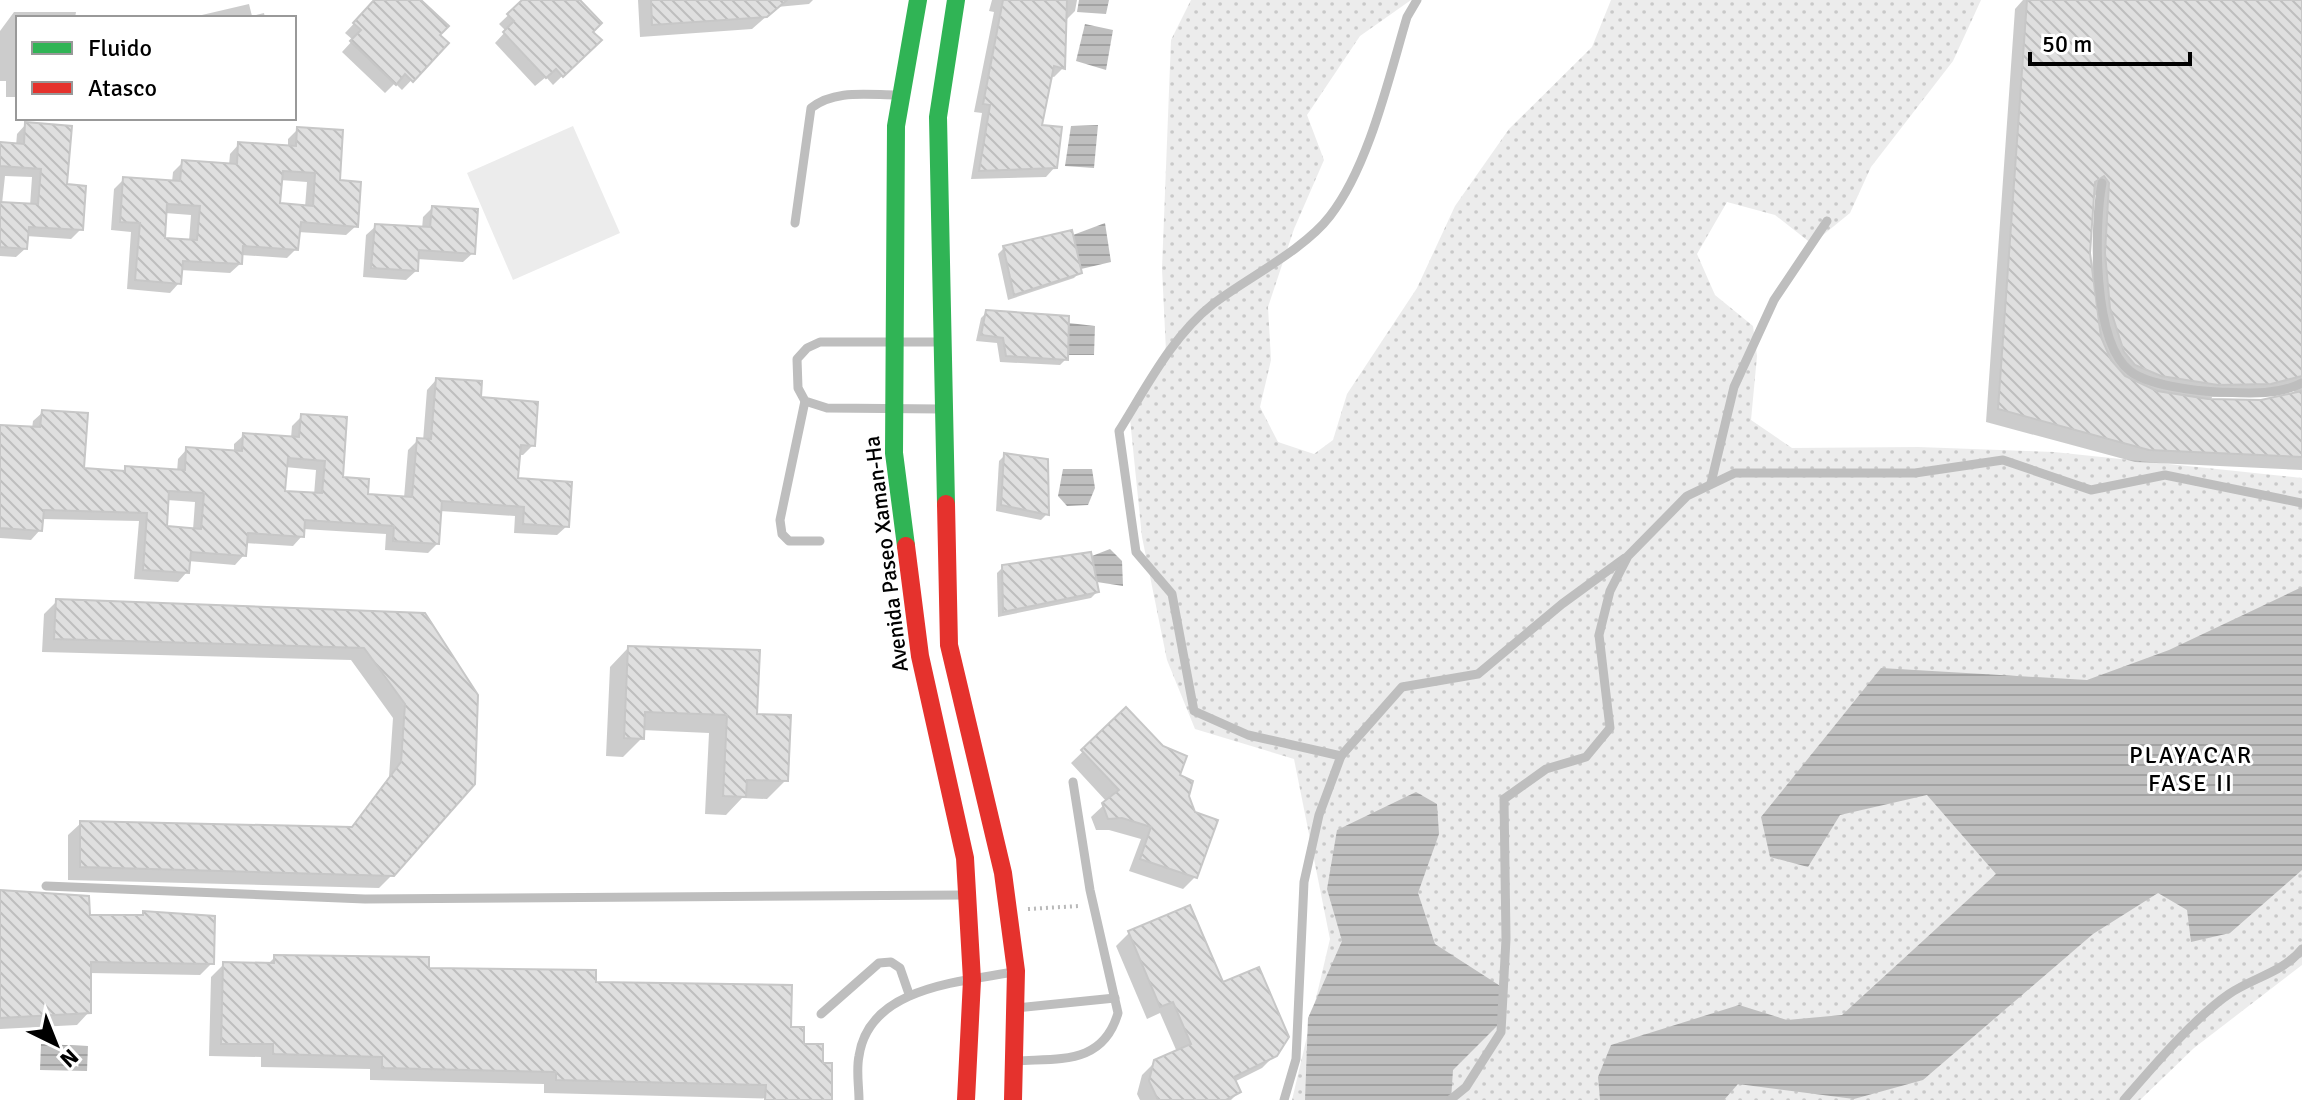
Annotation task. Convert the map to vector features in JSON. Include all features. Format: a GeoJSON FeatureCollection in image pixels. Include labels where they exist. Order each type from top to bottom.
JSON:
{"type":"FeatureCollection","features":[{"type":"Feature","properties":{"kind":"main road","name":"Avenida Paseo Xaman-Ha"},"geometry":{"type":"LineString","coordinates":[[918,0],[896,126],[894,453],[920,656],[965,858],[972,980],[966,1100]]}},
{"type":"Feature","properties":{"kind":"main road"},"geometry":{"type":"LineString","coordinates":[[956,0],[938,117],[949,645],[1003,873],[1016,971],[1013,1100]]}},
{"type":"Feature","properties":{"kind":"lane"},"geometry":{"type":"LineString","coordinates":[[1341,756],[1248,735],[1194,711],[1172,594],[1136,552],[1119,431],[1174,345],[1212,304],[1256,278],[1330,216],[1368,146],[1407,17],[1417,0]]}},
{"type":"Feature","properties":{"kind":"lane"},"geometry":{"type":"LineString","coordinates":[[795,223],[811,108],[822,100],[846,94],[901,95]]}},
{"type":"Feature","properties":{"kind":"lane"},"geometry":{"type":"LineString","coordinates":[[2102,183],[2096,216],[2103,310],[2113,348],[2128,370],[2197,391],[2257,393],[2302,383]]}},
{"type":"Feature","properties":{"kind":"lane"},"geometry":{"type":"LineString","coordinates":[[1711,483],[1734,387],[1774,300],[1827,221]]}},
{"type":"Feature","properties":{"kind":"lane"},"geometry":{"type":"LineString","coordinates":[[820,541],[789,541],[782,534],[780,520],[805,401],[798,388],[797,359],[807,348],[820,342],[943,342]]}},
{"type":"Feature","properties":{"kind":"lane"},"geometry":{"type":"LineString","coordinates":[[805,401],[827,408],[945,408]]}},
{"type":"Feature","properties":{"kind":"lane"},"geometry":{"type":"LineString","coordinates":[[1284,1100],[1296,1059],[1304,882],[1319,815],[1341,756],[1402,687],[1478,674],[1562,604],[1628,556],[1687,496],[1735,473],[1915,473],[2003,460],[2091,490],[2165,475],[2302,503]]}},
{"type":"Feature","properties":{"kind":"lane"},"geometry":{"type":"LineString","coordinates":[[1450,1100],[1466,1087],[1501,1032],[1506,939],[1504,799],[1546,769],[1586,757],[1610,728],[1599,635],[1610,591],[1628,556]]}},
{"type":"Feature","properties":{"kind":"lane"},"geometry":{"type":"LineString","coordinates":[[920,656],[949,645]]}},
{"type":"Feature","properties":{"kind":"lane"},"geometry":{"type":"LineString","coordinates":[[1014,1061],[1080,1058],[1112,1033],[1118,1013],[1090,890],[1073,782]]}},
{"type":"Feature","properties":{"kind":"lane"},"geometry":{"type":"LineString","coordinates":[[46,886],[365,899],[965,895]]}},
{"type":"Feature","properties":{"kind":"lane"},"geometry":{"type":"LineString","coordinates":[[2124,1100],[2157,1063],[2228,995],[2294,960],[2302,949]]}},
{"type":"Feature","properties":{"kind":"lane"},"geometry":{"type":"LineString","coordinates":[[821,1014],[879,963],[891,962],[900,968],[909,994]]}},
{"type":"Feature","properties":{"kind":"lane"},"geometry":{"type":"LineString","coordinates":[[859,1100],[858,1056],[864,1039],[873,1024],[909,994],[1016,971]]}},
{"type":"Feature","properties":{"kind":"lane"},"geometry":{"type":"LineString","coordinates":[[1015,1008],[1115,998]]}},
{"type":"Feature","properties":{"kind":"shaded area"},"geometry":{"type":"Polygon","coordinates":[[[1079,0],[1109,0],[1106,14],[1077,12],[1079,0]]]}},
{"type":"Feature","properties":{"kind":"shaded area"},"geometry":{"type":"Polygon","coordinates":[[[1191,0],[1411,0],[1360,36],[1307,115],[1324,160],[1294,229],[1268,307],[1271,360],[1260,407],[1278,442],[1314,454],[1333,440],[1347,394],[1417,288],[1455,206],[1509,129],[1592,47],[1611,0],[1981,0],[1953,61],[1871,167],[1850,213],[1812,244],[1775,215],[1727,202],[1697,254],[1715,295],[1753,326],[1757,356],[1751,420],[1792,448],[1918,447],[2054,452],[2302,478],[2302,965],[2194,1048],[2140,1100],[1292,1100],[1330,939],[1294,759],[1195,729],[1167,660],[1142,537],[1130,419],[1166,351],[1162,269],[1171,40],[1191,0]]]}},
{"type":"Feature","properties":{"kind":"shaded area"},"geometry":{"type":"Polygon","coordinates":[[[1085,24],[1113,30],[1106,70],[1076,61],[1085,24]]]}},
{"type":"Feature","properties":{"kind":"shaded area"},"geometry":{"type":"Polygon","coordinates":[[[1098,125],[1094,168],[1065,166],[1071,126],[1098,125]]]}},
{"type":"Feature","properties":{"kind":"shaded area"},"geometry":{"type":"Polygon","coordinates":[[[573,126],[620,233],[513,280],[467,173],[573,126]]]}},
{"type":"Feature","properties":{"kind":"shaded area"},"geometry":{"type":"Polygon","coordinates":[[[1105,223],[1111,262],[1081,269],[1073,235],[1105,223]]]}},
{"type":"Feature","properties":{"kind":"shaded area"},"geometry":{"type":"Polygon","coordinates":[[[1069,323],[1095,326],[1094,355],[1069,355],[1069,323]]]}},
{"type":"Feature","properties":{"kind":"shaded area"},"geometry":{"type":"Polygon","coordinates":[[[1063,469],[1092,469],[1095,488],[1088,505],[1067,506],[1058,496],[1063,469]]]}},
{"type":"Feature","properties":{"kind":"shaded area"},"geometry":{"type":"Polygon","coordinates":[[[1110,549],[1122,561],[1123,586],[1097,582],[1092,556],[1110,549]]]}},
{"type":"Feature","properties":{"kind":"shaded area"},"geometry":{"type":"Polygon","coordinates":[[[2302,587],[2302,870],[2230,933],[2191,942],[2187,910],[2158,893],[2093,934],[1923,1080],[1854,1099],[1738,1084],[1724,1100],[1600,1100],[1598,1077],[1611,1045],[1739,1005],[1787,1020],[1842,1015],[1996,874],[1927,795],[1840,815],[1808,867],[1770,857],[1761,817],[1881,668],[2087,680],[2169,650],[2302,587]]]}},
{"type":"Feature","properties":{"kind":"shaded area"},"geometry":{"type":"Polygon","coordinates":[[[1416,792],[1437,804],[1439,834],[1418,893],[1435,944],[1505,989],[1505,1018],[1453,1070],[1451,1100],[1305,1100],[1308,1018],[1342,941],[1327,889],[1337,830],[1416,792]]]}},
{"type":"Feature","properties":{"kind":"shaded area"},"geometry":{"type":"Polygon","coordinates":[[[41,1044],[88,1046],[87,1071],[40,1070],[41,1044]]]}},
{"type":"Feature","properties":{"kind":"building"},"geometry":{"type":"Polygon","coordinates":[[[374,0],[421,0],[449,26],[440,35],[449,43],[413,82],[405,74],[396,85],[350,41],[361,30],[353,23],[374,0]]]}},
{"type":"Feature","properties":{"kind":"building"},"geometry":{"type":"Polygon","coordinates":[[[522,0],[580,0],[602,23],[593,32],[602,40],[563,77],[556,69],[546,78],[503,32],[514,21],[507,14],[522,0]]]}},
{"type":"Feature","properties":{"kind":"building"},"geometry":{"type":"Polygon","coordinates":[[[651,0],[787,0],[767,17],[652,25],[651,0]]]}},
{"type":"Feature","properties":{"kind":"building"},"geometry":{"type":"Polygon","coordinates":[[[1003,0],[1067,0],[1065,69],[1054,66],[1042,125],[1062,127],[1057,168],[979,171],[990,105],[983,104],[1003,0]]]}},
{"type":"Feature","properties":{"kind":"building"},"geometry":{"type":"Polygon","coordinates":[[[2027,0],[2302,0],[2302,376],[2271,384],[2218,385],[2161,376],[2135,365],[2124,352],[2110,308],[2105,253],[2109,183],[2104,176],[2095,182],[2090,253],[2101,337],[2111,360],[2125,376],[2157,391],[2208,399],[2261,400],[2302,391],[2302,457],[2149,450],[1998,409],[2027,0]]]}},
{"type":"Feature","properties":{"kind":"building"},"geometry":{"type":"Polygon","coordinates":[[[25,122],[72,126],[67,184],[86,186],[83,230],[29,227],[27,249],[0,247],[0,202],[38,204],[41,169],[0,166],[0,142],[24,144],[25,122]]]}},
{"type":"Feature","properties":{"kind":"building"},"geometry":{"type":"Polygon","coordinates":[[[297,127],[343,130],[340,180],[361,182],[358,227],[301,222],[298,250],[243,246],[242,264],[183,261],[181,284],[135,280],[140,223],[120,222],[123,177],[180,181],[182,160],[237,164],[238,142],[296,146],[297,127]],[[283,171],[280,203],[313,206],[315,173],[283,171]],[[167,204],[165,238],[197,240],[200,206],[167,204]]]}},
{"type":"Feature","properties":{"kind":"building"},"geometry":{"type":"Polygon","coordinates":[[[432,206],[478,209],[475,254],[419,250],[418,271],[371,268],[375,224],[430,227],[432,206]]]}},
{"type":"Feature","properties":{"kind":"building"},"geometry":{"type":"Polygon","coordinates":[[[1072,230],[1082,273],[1014,295],[1003,246],[1072,230]]]}},
{"type":"Feature","properties":{"kind":"building"},"geometry":{"type":"Polygon","coordinates":[[[986,310],[1069,316],[1068,360],[1006,356],[1003,338],[981,335],[986,310]]]}},
{"type":"Feature","properties":{"kind":"building"},"geometry":{"type":"Polygon","coordinates":[[[436,378],[482,381],[481,397],[538,402],[535,446],[521,445],[518,478],[572,482],[569,527],[523,524],[524,507],[442,501],[439,544],[393,541],[394,526],[305,520],[304,537],[248,533],[246,556],[191,552],[189,573],[143,570],[147,513],[44,510],[42,531],[0,528],[0,425],[40,427],[42,410],[88,413],[84,468],[125,471],[125,466],[185,470],[186,447],[242,451],[243,433],[299,437],[301,414],[347,417],[343,477],[369,479],[368,494],[412,497],[417,438],[431,439],[436,378]],[[288,458],[285,491],[322,493],[325,461],[288,458]],[[169,491],[167,526],[201,529],[204,493],[169,491]]]}},
{"type":"Feature","properties":{"kind":"building"},"geometry":{"type":"Polygon","coordinates":[[[1004,453],[1048,459],[1049,515],[1001,505],[1004,453]]]}},
{"type":"Feature","properties":{"kind":"building"},"geometry":{"type":"Polygon","coordinates":[[[1091,552],[1099,592],[1003,612],[1002,565],[1091,552]]]}},
{"type":"Feature","properties":{"kind":"building"},"geometry":{"type":"Polygon","coordinates":[[[56,599],[425,613],[478,695],[475,784],[394,876],[80,867],[80,821],[352,827],[401,762],[405,704],[364,648],[54,639],[56,599]]]}},
{"type":"Feature","properties":{"kind":"building"},"geometry":{"type":"Polygon","coordinates":[[[628,646],[760,650],[757,714],[791,715],[788,781],[747,780],[746,797],[723,796],[727,715],[645,712],[644,739],[624,738],[628,646]]]}},
{"type":"Feature","properties":{"kind":"building"},"geometry":{"type":"Polygon","coordinates":[[[1126,707],[1163,746],[1187,756],[1180,775],[1193,781],[1189,796],[1195,812],[1218,820],[1197,878],[1140,859],[1151,827],[1122,818],[1108,819],[1102,803],[1119,790],[1081,750],[1126,707]]]}},
{"type":"Feature","properties":{"kind":"building"},"geometry":{"type":"Polygon","coordinates":[[[0,890],[89,896],[90,915],[143,915],[143,911],[215,916],[214,964],[91,962],[91,1013],[0,1018],[0,890]]]}},
{"type":"Feature","properties":{"kind":"building"},"geometry":{"type":"Polygon","coordinates":[[[1190,905],[1223,982],[1259,967],[1289,1037],[1277,1056],[1234,1077],[1241,1092],[1226,1100],[1158,1100],[1149,1081],[1154,1060],[1191,1044],[1173,1002],[1160,1007],[1128,931],[1190,905]]]}},
{"type":"Feature","properties":{"kind":"building"},"geometry":{"type":"Polygon","coordinates":[[[274,955],[429,957],[429,968],[596,970],[596,982],[792,985],[791,1027],[804,1027],[804,1044],[823,1044],[823,1063],[832,1063],[832,1100],[765,1100],[766,1085],[556,1080],[556,1072],[382,1068],[382,1057],[273,1054],[273,1044],[221,1044],[223,962],[274,963],[274,955]]]}},
{"type":"Feature","properties":{"kind":"traffic: fast"},"geometry":{"type":"LineString","coordinates":[[906,546],[894,453],[896,126],[918,0]]}},
{"type":"Feature","properties":{"kind":"traffic: fast"},"geometry":{"type":"LineString","coordinates":[[946,504],[938,117],[956,0]]}},
{"type":"Feature","properties":{"kind":"traffic: jam"},"geometry":{"type":"LineString","coordinates":[[946,504],[949,645],[1003,873],[1016,971],[1013,1100]]}},
{"type":"Feature","properties":{"kind":"traffic: jam"},"geometry":{"type":"LineString","coordinates":[[906,546],[920,656],[965,858],[972,980],[966,1100]]}},
{"type":"Feature","properties":{"kind":"district","name":"PLAYACAR FASE II"},"geometry":{"type":"Point","coordinates":[2191,769]}}]}
